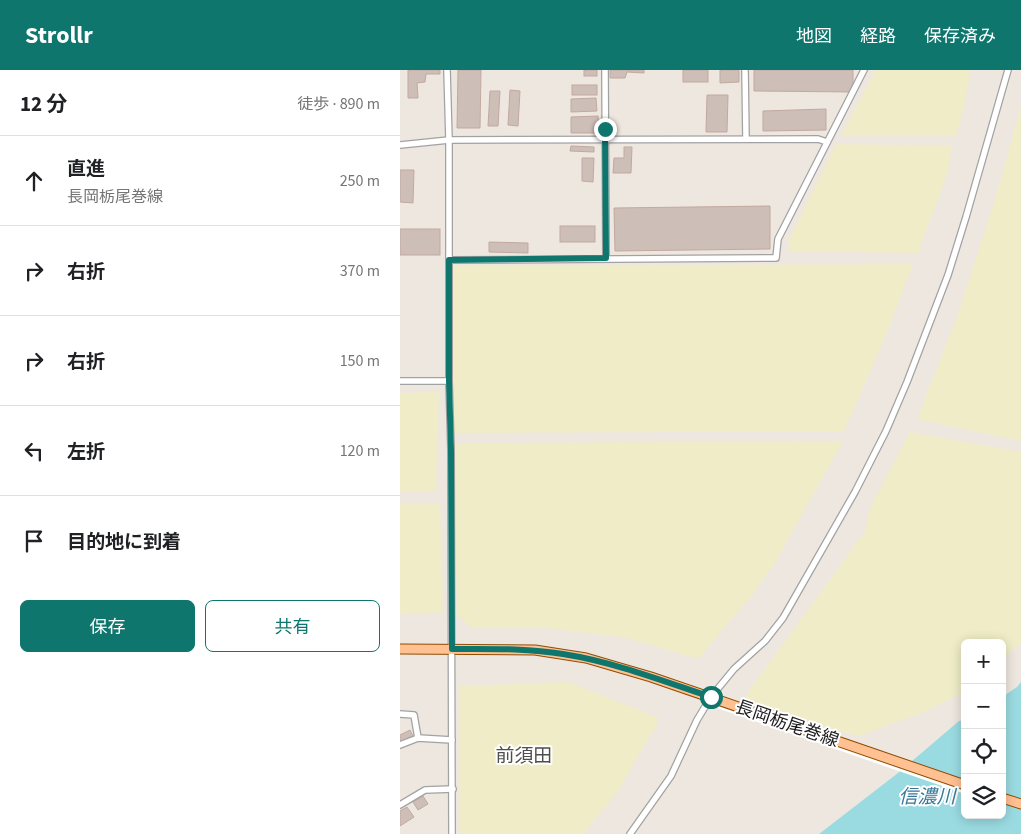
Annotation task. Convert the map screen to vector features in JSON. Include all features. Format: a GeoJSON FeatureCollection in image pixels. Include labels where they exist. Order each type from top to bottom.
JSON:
{"type":"FeatureCollection","features":[{"type":"Feature","properties":{"kind":"main road","name":"長岡栃尾巻線"},"geometry":{"type":"LineString","coordinates":[[400,649],[535,650],[572,656],[635,672],[961,784]]}},
{"type":"Feature","properties":{"kind":"main road"},"geometry":{"type":"LineString","coordinates":[[1006,799],[1021,804]]}},
{"type":"Feature","properties":{"kind":"street"},"geometry":{"type":"LineString","coordinates":[[447,70],[449,140],[452,834]]}},
{"type":"Feature","properties":{"kind":"street"},"geometry":{"type":"LineString","coordinates":[[605,70],[606,258]]}},
{"type":"Feature","properties":{"kind":"street"},"geometry":{"type":"LineString","coordinates":[[745,70],[746,140]]}},
{"type":"Feature","properties":{"kind":"street"},"geometry":{"type":"LineString","coordinates":[[449,260],[776,258],[778,240],[864,70]]}},
{"type":"Feature","properties":{"kind":"street"},"geometry":{"type":"LineString","coordinates":[[630,834],[671,776],[697,720],[711,697],[731,673],[765,641],[783,618],[855,492],[886,431],[908,382],[948,275],[1008,70]]}},
{"type":"Feature","properties":{"kind":"street"},"geometry":{"type":"LineString","coordinates":[[400,146],[449,140],[818,139],[827,142]]}},
{"type":"Feature","properties":{"kind":"street"},"geometry":{"type":"LineString","coordinates":[[400,381],[449,381]]}},
{"type":"Feature","properties":{"kind":"street"},"geometry":{"type":"LineString","coordinates":[[400,714],[414,715],[418,738]]}},
{"type":"Feature","properties":{"kind":"street"},"geometry":{"type":"LineString","coordinates":[[400,746],[418,738],[452,740]]}},
{"type":"Feature","properties":{"kind":"street"},"geometry":{"type":"LineString","coordinates":[[400,805],[425,790],[453,789]]}},
{"type":"Feature","properties":{"kind":"shaded area"},"geometry":{"type":"Polygon","coordinates":[[[876,70],[970,70],[964,107],[956,136],[841,135],[876,70]]]}},
{"type":"Feature","properties":{"kind":"shaded area"},"geometry":{"type":"Polygon","coordinates":[[[1021,106],[1021,441],[917,419],[957,317],[994,203],[1021,106]]]}},
{"type":"Feature","properties":{"kind":"shaded area"},"geometry":{"type":"Polygon","coordinates":[[[836,144],[952,146],[947,175],[918,253],[789,251],[789,240],[836,144]]]}},
{"type":"Feature","properties":{"kind":"shaded area"},"geometry":{"type":"Polygon","coordinates":[[[913,264],[883,342],[844,431],[454,433],[454,266],[913,264]]]}},
{"type":"Feature","properties":{"kind":"shaded area"},"geometry":{"type":"Polygon","coordinates":[[[439,392],[436,491],[400,491],[400,393],[439,392]]]}},
{"type":"Feature","properties":{"kind":"shaded area"},"geometry":{"type":"Polygon","coordinates":[[[910,432],[1021,452],[1021,643],[1006,656],[1006,639],[961,639],[961,693],[929,710],[859,736],[838,731],[743,699],[864,533],[871,506],[910,432]]]}},
{"type":"Feature","properties":{"kind":"shaded area"},"geometry":{"type":"Polygon","coordinates":[[[843,441],[776,561],[752,595],[698,659],[627,638],[549,628],[471,627],[457,615],[454,443],[843,441]]]}},
{"type":"Feature","properties":{"kind":"shaded area"},"geometry":{"type":"Polygon","coordinates":[[[400,504],[440,504],[443,612],[400,614],[400,504]]]}},
{"type":"Feature","properties":{"kind":"shaded area"},"geometry":{"type":"Polygon","coordinates":[[[568,682],[657,717],[657,726],[618,791],[583,834],[460,834],[459,686],[568,682]]]}},
{"type":"Feature","properties":{"kind":"water","name":"信濃川"},"geometry":{"type":"Polygon","coordinates":[[[1021,682],[1021,834],[819,834],[898,773],[961,721],[961,819],[1006,819],[1006,694],[1021,682]]]}},
{"type":"Feature","properties":{"kind":"pier"},"geometry":{"type":"Polygon","coordinates":[[[725,698],[961,779],[961,793],[717,708],[725,698]]]}},
{"type":"Feature","properties":{"kind":"building"},"geometry":{"type":"Polygon","coordinates":[[[408,70],[440,70],[440,74],[426,74],[425,82],[417,83],[418,98],[408,98],[408,70]]]}},
{"type":"Feature","properties":{"kind":"building"},"geometry":{"type":"Polygon","coordinates":[[[458,70],[481,70],[480,128],[457,128],[458,70]]]}},
{"type":"Feature","properties":{"kind":"building"},"geometry":{"type":"Polygon","coordinates":[[[584,70],[597,70],[597,76],[584,76],[584,70]]]}},
{"type":"Feature","properties":{"kind":"building"},"geometry":{"type":"Polygon","coordinates":[[[610,70],[644,70],[644,73],[627,72],[625,78],[610,78],[610,70]]]}},
{"type":"Feature","properties":{"kind":"building"},"geometry":{"type":"Polygon","coordinates":[[[683,70],[708,70],[708,82],[683,82],[683,70]]]}},
{"type":"Feature","properties":{"kind":"building"},"geometry":{"type":"Polygon","coordinates":[[[720,70],[739,70],[739,82],[720,83],[720,70]]]}},
{"type":"Feature","properties":{"kind":"building"},"geometry":{"type":"Polygon","coordinates":[[[754,70],[853,70],[853,92],[754,91],[754,70]]]}},
{"type":"Feature","properties":{"kind":"building"},"geometry":{"type":"Polygon","coordinates":[[[572,85],[597,85],[597,95],[572,95],[572,85]]]}},
{"type":"Feature","properties":{"kind":"building"},"geometry":{"type":"Polygon","coordinates":[[[510,90],[520,91],[518,126],[508,125],[510,90]]]}},
{"type":"Feature","properties":{"kind":"building"},"geometry":{"type":"Polygon","coordinates":[[[490,91],[500,91],[498,126],[488,126],[490,91]]]}},
{"type":"Feature","properties":{"kind":"building"},"geometry":{"type":"Polygon","coordinates":[[[707,95],[728,95],[727,132],[706,132],[707,95]]]}},
{"type":"Feature","properties":{"kind":"building"},"geometry":{"type":"Polygon","coordinates":[[[596,98],[597,111],[571,112],[571,99],[596,98]]]}},
{"type":"Feature","properties":{"kind":"building"},"geometry":{"type":"Polygon","coordinates":[[[826,109],[826,130],[763,131],[763,111],[826,109]]]}},
{"type":"Feature","properties":{"kind":"building"},"geometry":{"type":"Polygon","coordinates":[[[598,116],[599,133],[571,133],[571,117],[598,116]]]}},
{"type":"Feature","properties":{"kind":"building"},"geometry":{"type":"Polygon","coordinates":[[[571,146],[594,147],[594,152],[570,151],[571,146]]]}},
{"type":"Feature","properties":{"kind":"building"},"geometry":{"type":"Polygon","coordinates":[[[624,147],[632,147],[631,173],[613,173],[614,158],[624,158],[624,147]]]}},
{"type":"Feature","properties":{"kind":"building"},"geometry":{"type":"Polygon","coordinates":[[[582,158],[594,158],[593,182],[582,181],[582,158]]]}},
{"type":"Feature","properties":{"kind":"building"},"geometry":{"type":"Polygon","coordinates":[[[400,170],[414,170],[413,203],[400,202],[400,170]]]}},
{"type":"Feature","properties":{"kind":"building"},"geometry":{"type":"Polygon","coordinates":[[[770,206],[770,249],[615,251],[614,208],[770,206]]]}},
{"type":"Feature","properties":{"kind":"building"},"geometry":{"type":"Polygon","coordinates":[[[560,226],[595,226],[595,242],[560,242],[560,226]]]}},
{"type":"Feature","properties":{"kind":"building"},"geometry":{"type":"Polygon","coordinates":[[[400,229],[440,229],[440,255],[400,255],[400,229]]]}},
{"type":"Feature","properties":{"kind":"building"},"geometry":{"type":"Polygon","coordinates":[[[489,242],[528,243],[528,253],[489,252],[489,242]]]}},
{"type":"Feature","properties":{"kind":"building"},"geometry":{"type":"Polygon","coordinates":[[[410,730],[413,736],[400,742],[400,735],[410,730]]]}},
{"type":"Feature","properties":{"kind":"building"},"geometry":{"type":"Polygon","coordinates":[[[423,796],[428,804],[418,810],[413,802],[423,796]]]}},
{"type":"Feature","properties":{"kind":"building"},"geometry":{"type":"Polygon","coordinates":[[[407,807],[414,817],[400,826],[400,811],[407,807]]]}},
{"type":"Feature","properties":{"kind":"district","name":"前須田"},"geometry":{"type":"Point","coordinates":[524,756]}},
{"type":"Feature","properties":{"kind":"route"},"geometry":{"type":"LineString","coordinates":[[605,129],[606,258],[449,260],[452,649],[535,650],[565,654],[611,665],[711,697]]}}]}
